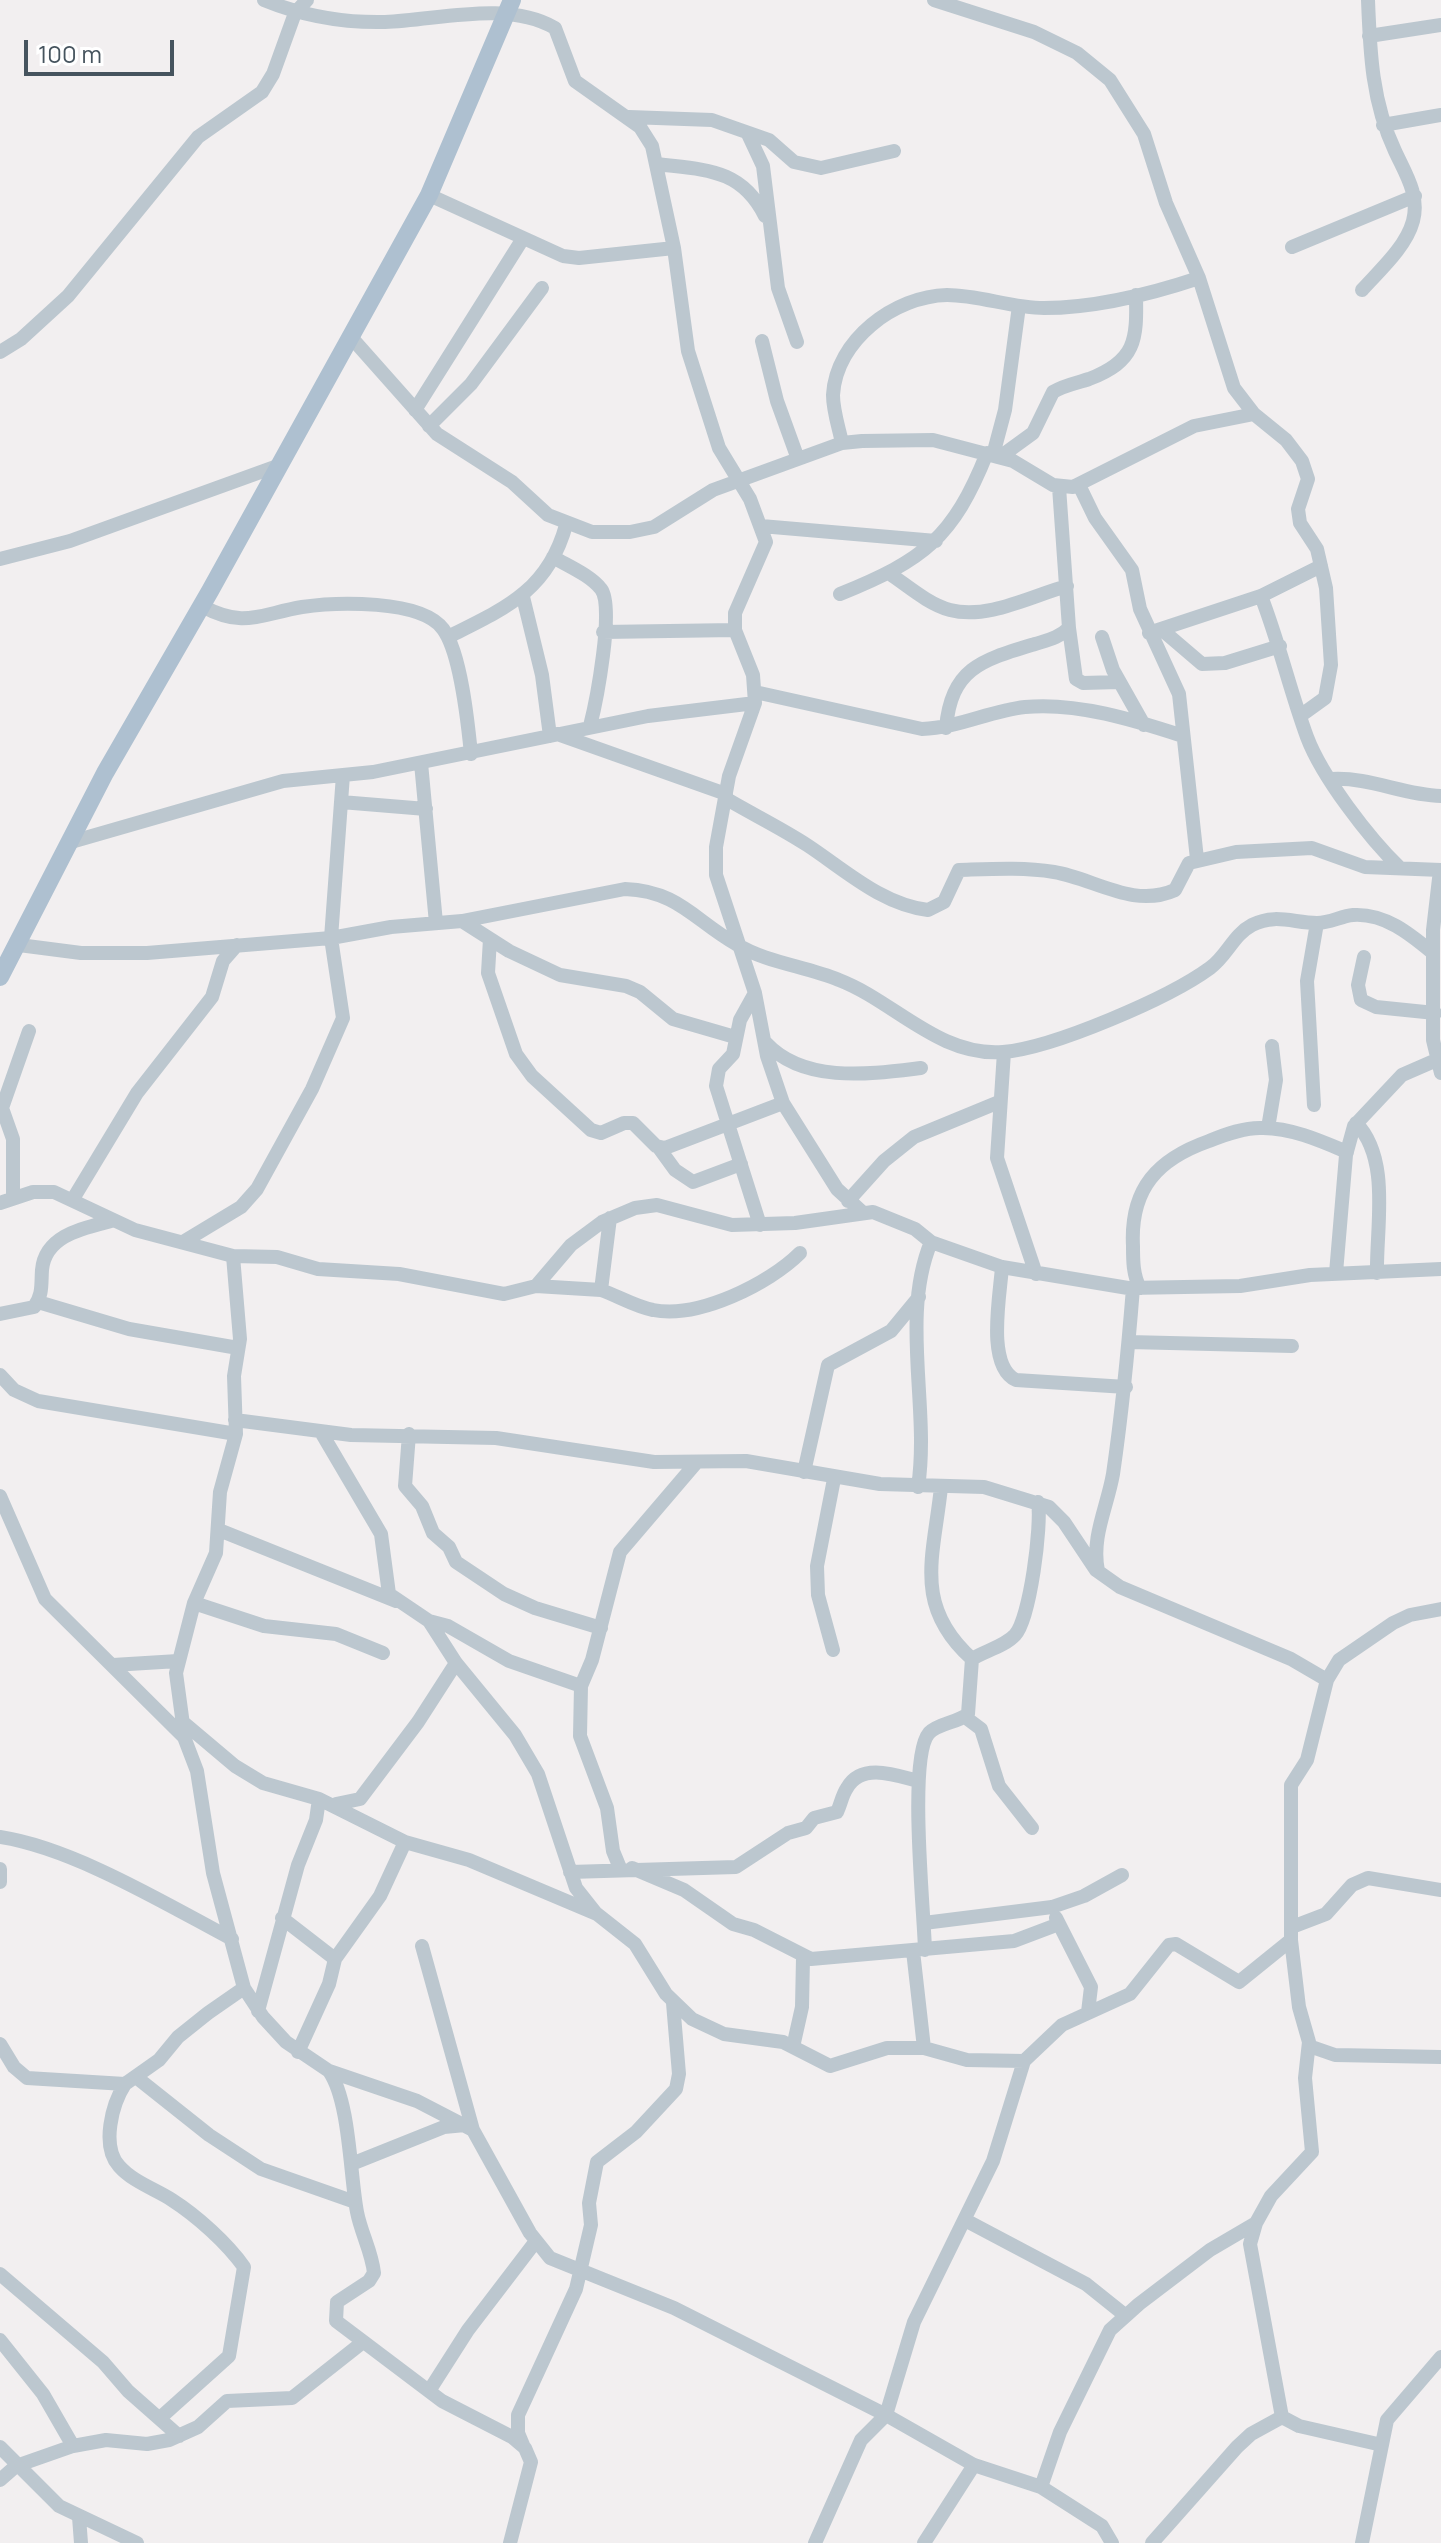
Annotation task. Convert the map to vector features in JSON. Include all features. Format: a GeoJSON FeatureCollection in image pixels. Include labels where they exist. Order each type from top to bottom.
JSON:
{"type":"FeatureCollection","features":[{"type":"Feature","properties":{"kind":"main road"},"geometry":{"type":"LineString","coordinates":[[0,977],[105,773],[202,606],[429,195],[510,5]]}},
{"type":"Feature","properties":{"kind":"street"},"geometry":{"type":"LineString","coordinates":[[264,0],[295,13],[387,22],[510,5],[555,28],[575,81],[647,134],[674,248],[688,351],[719,448],[739,480],[766,542],[738,602],[735,630],[753,675],[755,698],[726,796],[716,875],[755,993],[783,1103],[848,1201],[862,1212]]}},
{"type":"Feature","properties":{"kind":"street"},"geometry":{"type":"LineString","coordinates":[[0,352],[21,339],[68,296],[198,137],[262,92],[270,82],[295,13],[307,0]]}},
{"type":"Feature","properties":{"kind":"street"},"geometry":{"type":"LineString","coordinates":[[934,0],[1034,32],[1077,53],[1110,80],[1121,104],[1144,134],[1166,203],[1199,278],[1234,388],[1254,414],[1286,440],[1302,461],[1308,479],[1300,496],[1300,523],[1317,549],[1326,588],[1331,665],[1325,698],[1300,716]]}},
{"type":"Feature","properties":{"kind":"street"},"geometry":{"type":"LineString","coordinates":[[1362,290],[1406,236],[1413,223],[1415,196],[1383,125],[1373,88],[1368,0]]}},
{"type":"Feature","properties":{"kind":"street"},"geometry":{"type":"LineString","coordinates":[[1369,36],[1441,25]]}},
{"type":"Feature","properties":{"kind":"street"},"geometry":{"type":"LineString","coordinates":[[1383,125],[1441,115]]}},
{"type":"Feature","properties":{"kind":"street"},"geometry":{"type":"LineString","coordinates":[[624,117],[674,121],[705,118],[769,140],[794,162],[821,168],[894,151]]}},
{"type":"Feature","properties":{"kind":"street"},"geometry":{"type":"LineString","coordinates":[[748,134],[763,166],[778,288],[797,342]]}},
{"type":"Feature","properties":{"kind":"street"},"geometry":{"type":"LineString","coordinates":[[656,164],[738,180],[752,193],[769,224]]}},
{"type":"Feature","properties":{"kind":"street"},"geometry":{"type":"LineString","coordinates":[[429,195],[522,240],[563,256],[579,258],[674,248]]}},
{"type":"Feature","properties":{"kind":"street"},"geometry":{"type":"LineString","coordinates":[[1292,247],[1415,196]]}},
{"type":"Feature","properties":{"kind":"street"},"geometry":{"type":"LineString","coordinates":[[415,410],[522,240]]}},
{"type":"Feature","properties":{"kind":"street"},"geometry":{"type":"LineString","coordinates":[[842,443],[833,397],[845,359],[866,331],[885,313],[904,304],[947,295],[1019,306],[1069,307],[1136,295],[1199,278]]}},
{"type":"Feature","properties":{"kind":"street"},"geometry":{"type":"LineString","coordinates":[[429,426],[471,384],[542,288]]}},
{"type":"Feature","properties":{"kind":"street"},"geometry":{"type":"LineString","coordinates":[[993,455],[1033,433],[1053,392],[1103,373],[1131,351],[1136,336],[1136,295]]}},
{"type":"Feature","properties":{"kind":"street"},"geometry":{"type":"LineString","coordinates":[[840,594],[890,574],[936,541],[993,455],[1005,410],[1019,306]]}},
{"type":"Feature","properties":{"kind":"street"},"geometry":{"type":"LineString","coordinates":[[350,336],[429,426],[459,450],[512,482],[548,515],[566,525],[609,534],[654,527],[713,490],[842,443],[912,438],[993,455],[1059,487],[1079,485],[1194,426],[1254,414]]}},
{"type":"Feature","properties":{"kind":"street"},"geometry":{"type":"LineString","coordinates":[[762,341],[777,401],[798,459]]}},
{"type":"Feature","properties":{"kind":"street"},"geometry":{"type":"LineString","coordinates":[[0,559],[70,541],[280,465]]}},
{"type":"Feature","properties":{"kind":"street"},"geometry":{"type":"LineString","coordinates":[[1079,485],[1095,518],[1132,570],[1140,609],[1155,631],[1179,694],[1197,859]]}},
{"type":"Feature","properties":{"kind":"street"},"geometry":{"type":"LineString","coordinates":[[1059,487],[1069,628],[1076,679],[1083,683],[1119,682]]}},
{"type":"Feature","properties":{"kind":"street"},"geometry":{"type":"LineString","coordinates":[[448,637],[523,597],[553,557],[566,525]]}},
{"type":"Feature","properties":{"kind":"street"},"geometry":{"type":"LineString","coordinates":[[761,526],[936,541]]}},
{"type":"Feature","properties":{"kind":"street"},"geometry":{"type":"LineString","coordinates":[[553,557],[603,591],[603,666],[590,726]]}},
{"type":"Feature","properties":{"kind":"street"},"geometry":{"type":"LineString","coordinates":[[1155,631],[1261,596],[1321,566]]}},
{"type":"Feature","properties":{"kind":"street"},"geometry":{"type":"LineString","coordinates":[[890,574],[948,610],[965,612],[993,609],[1067,586]]}},
{"type":"Feature","properties":{"kind":"street"},"geometry":{"type":"LineString","coordinates":[[1261,596],[1280,646],[1308,740],[1372,841],[1400,868]]}},
{"type":"Feature","properties":{"kind":"street"},"geometry":{"type":"LineString","coordinates":[[523,597],[554,735]]}},
{"type":"Feature","properties":{"kind":"street"},"geometry":{"type":"LineString","coordinates":[[202,606],[216,614],[247,620],[305,607],[396,605],[436,622],[448,637],[463,692],[471,754]]}},
{"type":"Feature","properties":{"kind":"street"},"geometry":{"type":"LineString","coordinates":[[946,728],[950,695],[970,672],[1002,655],[1052,639],[1069,628]]}},
{"type":"Feature","properties":{"kind":"street"},"geometry":{"type":"LineString","coordinates":[[603,632],[735,630]]}},
{"type":"Feature","properties":{"kind":"street"},"geometry":{"type":"LineString","coordinates":[[1155,631],[1202,664],[1225,663],[1280,646]]}},
{"type":"Feature","properties":{"kind":"street"},"geometry":{"type":"LineString","coordinates":[[1102,637],[1119,682],[1144,725]]}},
{"type":"Feature","properties":{"kind":"street"},"geometry":{"type":"LineString","coordinates":[[71,842],[283,781],[421,763],[590,726],[755,698],[922,729],[946,728],[999,712],[1044,706],[1065,707],[1183,736]]}},
{"type":"Feature","properties":{"kind":"street"},"geometry":{"type":"LineString","coordinates":[[554,735],[726,796],[809,846],[863,885],[922,909],[941,906],[959,870],[1045,870],[1115,892],[1145,895],[1175,890],[1185,868],[1197,859],[1236,852],[1312,848],[1365,867],[1441,870],[1433,953],[1441,1073]]}},
{"type":"Feature","properties":{"kind":"street"},"geometry":{"type":"LineString","coordinates":[[421,763],[436,923]]}},
{"type":"Feature","properties":{"kind":"street"},"geometry":{"type":"LineString","coordinates":[[183,1242],[205,1231],[251,1197],[312,1089],[343,1018],[331,938],[343,775]]}},
{"type":"Feature","properties":{"kind":"street"},"geometry":{"type":"LineString","coordinates":[[1332,779],[1357,779],[1411,795],[1441,796]]}},
{"type":"Feature","properties":{"kind":"street"},"geometry":{"type":"LineString","coordinates":[[341,802],[426,809]]}},
{"type":"Feature","properties":{"kind":"street"},"geometry":{"type":"LineString","coordinates":[[19,945],[81,953],[147,953],[331,938],[462,921],[614,891],[647,890],[676,901],[737,945],[855,987],[939,1038],[964,1048],[1004,1052],[1066,1036],[1134,1008],[1211,968],[1242,932],[1264,920],[1317,923],[1353,915],[1371,916],[1401,928],[1433,953]]}},
{"type":"Feature","properties":{"kind":"street"},"geometry":{"type":"LineString","coordinates":[[462,921],[560,975],[626,986],[640,992],[673,1019],[735,1037]]}},
{"type":"Feature","properties":{"kind":"street"},"geometry":{"type":"LineString","coordinates":[[1314,1105],[1307,981],[1317,923]]}},
{"type":"Feature","properties":{"kind":"street"},"geometry":{"type":"LineString","coordinates":[[490,939],[487,960],[491,983],[516,1054],[532,1076],[591,1130],[601,1133],[624,1123],[633,1123],[659,1148],[675,1170],[693,1182],[741,1164]]}},
{"type":"Feature","properties":{"kind":"street"},"geometry":{"type":"LineString","coordinates":[[73,1199],[137,1093],[212,997],[223,961],[237,945]]}},
{"type":"Feature","properties":{"kind":"street"},"geometry":{"type":"LineString","coordinates":[[1364,957],[1358,985],[1361,1000],[1376,1007],[1435,1013]]}},
{"type":"Feature","properties":{"kind":"street"},"geometry":{"type":"LineString","coordinates":[[755,993],[735,1037],[733,1054],[716,1076],[717,1093],[760,1225]]}},
{"type":"Feature","properties":{"kind":"street"},"geometry":{"type":"LineString","coordinates":[[29,1031],[1,1110],[13,1139],[6,1201],[43,1191],[73,1199],[111,1221],[233,1256],[277,1257],[318,1269],[399,1274],[494,1293],[518,1293],[536,1286],[601,1290],[656,1311],[709,1305],[761,1282],[800,1253]]}},
{"type":"Feature","properties":{"kind":"street"},"geometry":{"type":"LineString","coordinates":[[766,1042],[798,1066],[858,1074],[921,1068]]}},
{"type":"Feature","properties":{"kind":"street"},"geometry":{"type":"LineString","coordinates":[[1268,1128],[1276,1080],[1272,1046]]}},
{"type":"Feature","properties":{"kind":"street"},"geometry":{"type":"LineString","coordinates":[[1004,1052],[997,1158],[1036,1274]]}},
{"type":"Feature","properties":{"kind":"street"},"geometry":{"type":"LineString","coordinates":[[1336,1273],[1347,1152],[1356,1123],[1402,1075],[1438,1058]]}},
{"type":"Feature","properties":{"kind":"street"},"geometry":{"type":"LineString","coordinates":[[848,1201],[884,1161],[914,1137],[999,1102]]}},
{"type":"Feature","properties":{"kind":"street"},"geometry":{"type":"LineString","coordinates":[[659,1148],[783,1103]]}},
{"type":"Feature","properties":{"kind":"street"},"geometry":{"type":"LineString","coordinates":[[1356,1123],[1368,1137],[1376,1160],[1377,1273]]}},
{"type":"Feature","properties":{"kind":"street"},"geometry":{"type":"LineString","coordinates":[[1098,1572],[1095,1546],[1112,1478],[1137,1288],[1132,1234],[1145,1187],[1154,1172],[1185,1150],[1233,1132],[1268,1128],[1286,1131],[1347,1152]]}},
{"type":"Feature","properties":{"kind":"street"},"geometry":{"type":"LineString","coordinates":[[536,1286],[571,1245],[610,1218],[635,1208],[657,1205],[705,1220],[760,1225],[808,1222],[862,1212],[894,1219],[931,1242],[1002,1267],[1137,1288],[1240,1286],[1336,1273],[1441,1269]]}},
{"type":"Feature","properties":{"kind":"street"},"geometry":{"type":"LineString","coordinates":[[601,1290],[610,1218]]}},
{"type":"Feature","properties":{"kind":"street"},"geometry":{"type":"LineString","coordinates":[[0,1314],[30,1310],[38,1302],[43,1260],[48,1250],[71,1232],[111,1221]]}},
{"type":"Feature","properties":{"kind":"street"},"geometry":{"type":"LineString","coordinates":[[918,1487],[922,1444],[917,1355],[921,1268],[931,1242]]}},
{"type":"Feature","properties":{"kind":"street"},"geometry":{"type":"LineString","coordinates":[[233,1256],[238,1348],[234,1376],[236,1427],[220,1492],[216,1553],[194,1603],[178,1661],[176,1682],[184,1730],[197,1771],[213,1873],[244,1988],[258,2011],[298,2052],[329,2071],[417,2101],[469,2128]]}},
{"type":"Feature","properties":{"kind":"street"},"geometry":{"type":"LineString","coordinates":[[1002,1267],[999,1346],[1001,1368],[1008,1376],[1016,1380],[1126,1387]]}},
{"type":"Feature","properties":{"kind":"street"},"geometry":{"type":"LineString","coordinates":[[804,1472],[828,1365],[891,1331],[920,1297]]}},
{"type":"Feature","properties":{"kind":"street"},"geometry":{"type":"LineString","coordinates":[[38,1302],[129,1329],[238,1348]]}},
{"type":"Feature","properties":{"kind":"street"},"geometry":{"type":"LineString","coordinates":[[1129,1342],[1292,1346]]}},
{"type":"Feature","properties":{"kind":"street"},"geometry":{"type":"LineString","coordinates":[[0,1375],[14,1390],[38,1401],[236,1427],[496,1438],[628,1460],[696,1463],[746,1461],[834,1479],[918,1487],[984,1487],[1038,1502],[1064,1522],[1098,1572],[1120,1587],[1291,1659],[1327,1680]]}},
{"type":"Feature","properties":{"kind":"street"},"geometry":{"type":"LineString","coordinates":[[321,1432],[381,1534],[387,1587],[397,1601]]}},
{"type":"Feature","properties":{"kind":"street"},"geometry":{"type":"LineString","coordinates":[[409,1434],[405,1486],[422,1506],[433,1533],[449,1547],[456,1562],[504,1594],[535,1608],[601,1628]]}},
{"type":"Feature","properties":{"kind":"street"},"geometry":{"type":"LineString","coordinates":[[696,1463],[622,1548],[601,1628],[581,1686],[580,1736],[607,1808],[613,1851],[626,1868],[684,1890],[733,1924],[754,1930],[803,1958],[1014,1941],[1059,1924]]}},
{"type":"Feature","properties":{"kind":"street"},"geometry":{"type":"LineString","coordinates":[[833,1650],[818,1595],[817,1566],[834,1479]]}},
{"type":"Feature","properties":{"kind":"street"},"geometry":{"type":"LineString","coordinates":[[941,1487],[929,1580],[945,1630],[972,1659]]}},
{"type":"Feature","properties":{"kind":"street"},"geometry":{"type":"LineString","coordinates":[[0,1496],[45,1599],[184,1730],[250,1776],[274,1787],[325,1802],[405,1842],[469,1860],[597,1914]]}},
{"type":"Feature","properties":{"kind":"street"},"geometry":{"type":"LineString","coordinates":[[924,2048],[919,1951],[924,1923],[918,1781],[930,1731],[965,1717],[971,1706],[969,1669],[972,1659],[1010,1639],[1020,1628],[1036,1559],[1038,1502]]}},
{"type":"Feature","properties":{"kind":"street"},"geometry":{"type":"LineString","coordinates":[[219,1530],[397,1601],[429,1621],[448,1626],[509,1661],[581,1686]]}},
{"type":"Feature","properties":{"kind":"street"},"geometry":{"type":"LineString","coordinates":[[194,1603],[264,1626],[336,1634],[383,1653]]}},
{"type":"Feature","properties":{"kind":"street"},"geometry":{"type":"LineString","coordinates":[[1282,2417],[1250,2244],[1256,2223],[1271,2196],[1312,2152],[1305,2078],[1309,2046],[1299,2007],[1291,1934],[1290,1794],[1314,1740],[1327,1680],[1347,1653],[1410,1615],[1441,1609]]}},
{"type":"Feature","properties":{"kind":"street"},"geometry":{"type":"LineString","coordinates":[[429,1621],[456,1663],[494,1706],[533,1764],[576,1888],[597,1914],[635,1944],[673,2003],[692,2019],[724,2034],[763,2038],[793,2047],[830,2066],[887,2048],[924,2048],[967,2060],[1024,2061]]}},
{"type":"Feature","properties":{"kind":"street"},"geometry":{"type":"LineString","coordinates":[[113,1665],[178,1661]]}},
{"type":"Feature","properties":{"kind":"street"},"geometry":{"type":"LineString","coordinates":[[325,1802],[360,1799],[418,1722],[456,1663]]}},
{"type":"Feature","properties":{"kind":"street"},"geometry":{"type":"LineString","coordinates":[[965,1717],[981,1729],[999,1786],[1032,1828]]}},
{"type":"Feature","properties":{"kind":"street"},"geometry":{"type":"LineString","coordinates":[[570,1872],[736,1867],[788,1833],[806,1828],[814,1818],[837,1812],[848,1786],[864,1775],[882,1772],[918,1781]]}},
{"type":"Feature","properties":{"kind":"street"},"geometry":{"type":"LineString","coordinates":[[258,2011],[282,1918],[325,1802]]}},
{"type":"Feature","properties":{"kind":"street"},"geometry":{"type":"LineString","coordinates":[[0,1837],[27,1842],[80,1863],[232,1939]]}},
{"type":"Feature","properties":{"kind":"street"},"geometry":{"type":"LineString","coordinates":[[298,2052],[325,1996],[335,1959],[380,1896],[405,1842]]}},
{"type":"Feature","properties":{"kind":"street"},"geometry":{"type":"LineString","coordinates":[[0,1869],[0,1882]]}},
{"type":"Feature","properties":{"kind":"street"},"geometry":{"type":"LineString","coordinates":[[924,1923],[1052,1907],[1084,1896],[1122,1875]]}},
{"type":"Feature","properties":{"kind":"street"},"geometry":{"type":"LineString","coordinates":[[815,2543],[861,2440],[886,2415],[914,2322],[993,2161],[1024,2061],[1048,2035],[1088,2012],[1130,1994],[1171,1944],[1239,1982],[1291,1934],[1326,1914],[1352,1885],[1368,1878],[1441,1890]]}},
{"type":"Feature","properties":{"kind":"street"},"geometry":{"type":"LineString","coordinates":[[1052,1907],[1091,1987],[1088,2012]]}},
{"type":"Feature","properties":{"kind":"street"},"geometry":{"type":"LineString","coordinates":[[282,1918],[335,1959]]}},
{"type":"Feature","properties":{"kind":"street"},"geometry":{"type":"LineString","coordinates":[[422,1946],[469,2128],[536,2241],[550,2258],[579,2272],[645,2294],[886,2415],[974,2465],[1041,2487],[1102,2526],[1112,2543]]}},
{"type":"Feature","properties":{"kind":"street"},"geometry":{"type":"LineString","coordinates":[[793,2047],[802,2007],[803,1958]]}},
{"type":"Feature","properties":{"kind":"street"},"geometry":{"type":"LineString","coordinates":[[160,2418],[229,2356],[244,2267],[174,2201],[132,2176],[116,2162],[112,2144],[113,2110],[131,2081],[159,2060],[178,2037],[244,1988]]}},
{"type":"Feature","properties":{"kind":"street"},"geometry":{"type":"LineString","coordinates":[[510,2543],[531,2462],[518,2433],[518,2415],[552,2346],[579,2272],[591,2225],[589,2203],[597,2162],[636,2132],[676,2089],[679,2074],[673,2003]]}},
{"type":"Feature","properties":{"kind":"street"},"geometry":{"type":"LineString","coordinates":[[0,2044],[14,2067],[27,2078],[131,2081],[261,2169],[355,2202]]}},
{"type":"Feature","properties":{"kind":"street"},"geometry":{"type":"LineString","coordinates":[[1309,2046],[1335,2055],[1441,2057]]}},
{"type":"Feature","properties":{"kind":"street"},"geometry":{"type":"LineString","coordinates":[[329,2071],[337,2086],[354,2163],[355,2202],[374,2273],[369,2281],[337,2302],[335,2315],[340,2326],[429,2391],[512,2437],[525,2448]]}},
{"type":"Feature","properties":{"kind":"street"},"geometry":{"type":"LineString","coordinates":[[354,2163],[444,2127],[469,2128]]}},
{"type":"Feature","properties":{"kind":"street"},"geometry":{"type":"LineString","coordinates":[[965,2220],[1086,2284],[1126,2316]]}},
{"type":"Feature","properties":{"kind":"street"},"geometry":{"type":"LineString","coordinates":[[1041,2487],[1060,2432],[1102,2345],[1126,2316],[1210,2250],[1256,2223]]}},
{"type":"Feature","properties":{"kind":"street"},"geometry":{"type":"LineString","coordinates":[[429,2391],[468,2330],[536,2241]]}},
{"type":"Feature","properties":{"kind":"street"},"geometry":{"type":"LineString","coordinates":[[0,2274],[103,2362],[128,2391],[179,2436]]}},
{"type":"Feature","properties":{"kind":"street"},"geometry":{"type":"LineString","coordinates":[[0,2340],[43,2394],[73,2446]]}},
{"type":"Feature","properties":{"kind":"street"},"geometry":{"type":"LineString","coordinates":[[0,2480],[16,2466],[73,2446],[106,2440],[157,2444],[198,2427],[227,2401],[299,2395],[363,2342]]}},
{"type":"Feature","properties":{"kind":"street"},"geometry":{"type":"LineString","coordinates":[[1362,2543],[1383,2429],[1393,2409],[1441,2357]]}},
{"type":"Feature","properties":{"kind":"street"},"geometry":{"type":"LineString","coordinates":[[1282,2417],[1299,2426],[1382,2445]]}},
{"type":"Feature","properties":{"kind":"street"},"geometry":{"type":"LineString","coordinates":[[1152,2543],[1237,2447],[1251,2434],[1282,2417]]}},
{"type":"Feature","properties":{"kind":"street"},"geometry":{"type":"LineString","coordinates":[[0,2447],[43,2493],[79,2517],[137,2543]]}},
{"type":"Feature","properties":{"kind":"street"},"geometry":{"type":"LineString","coordinates":[[924,2543],[974,2465]]}},
{"type":"Feature","properties":{"kind":"street"},"geometry":{"type":"LineString","coordinates":[[79,2517],[81,2543]]}}]}
